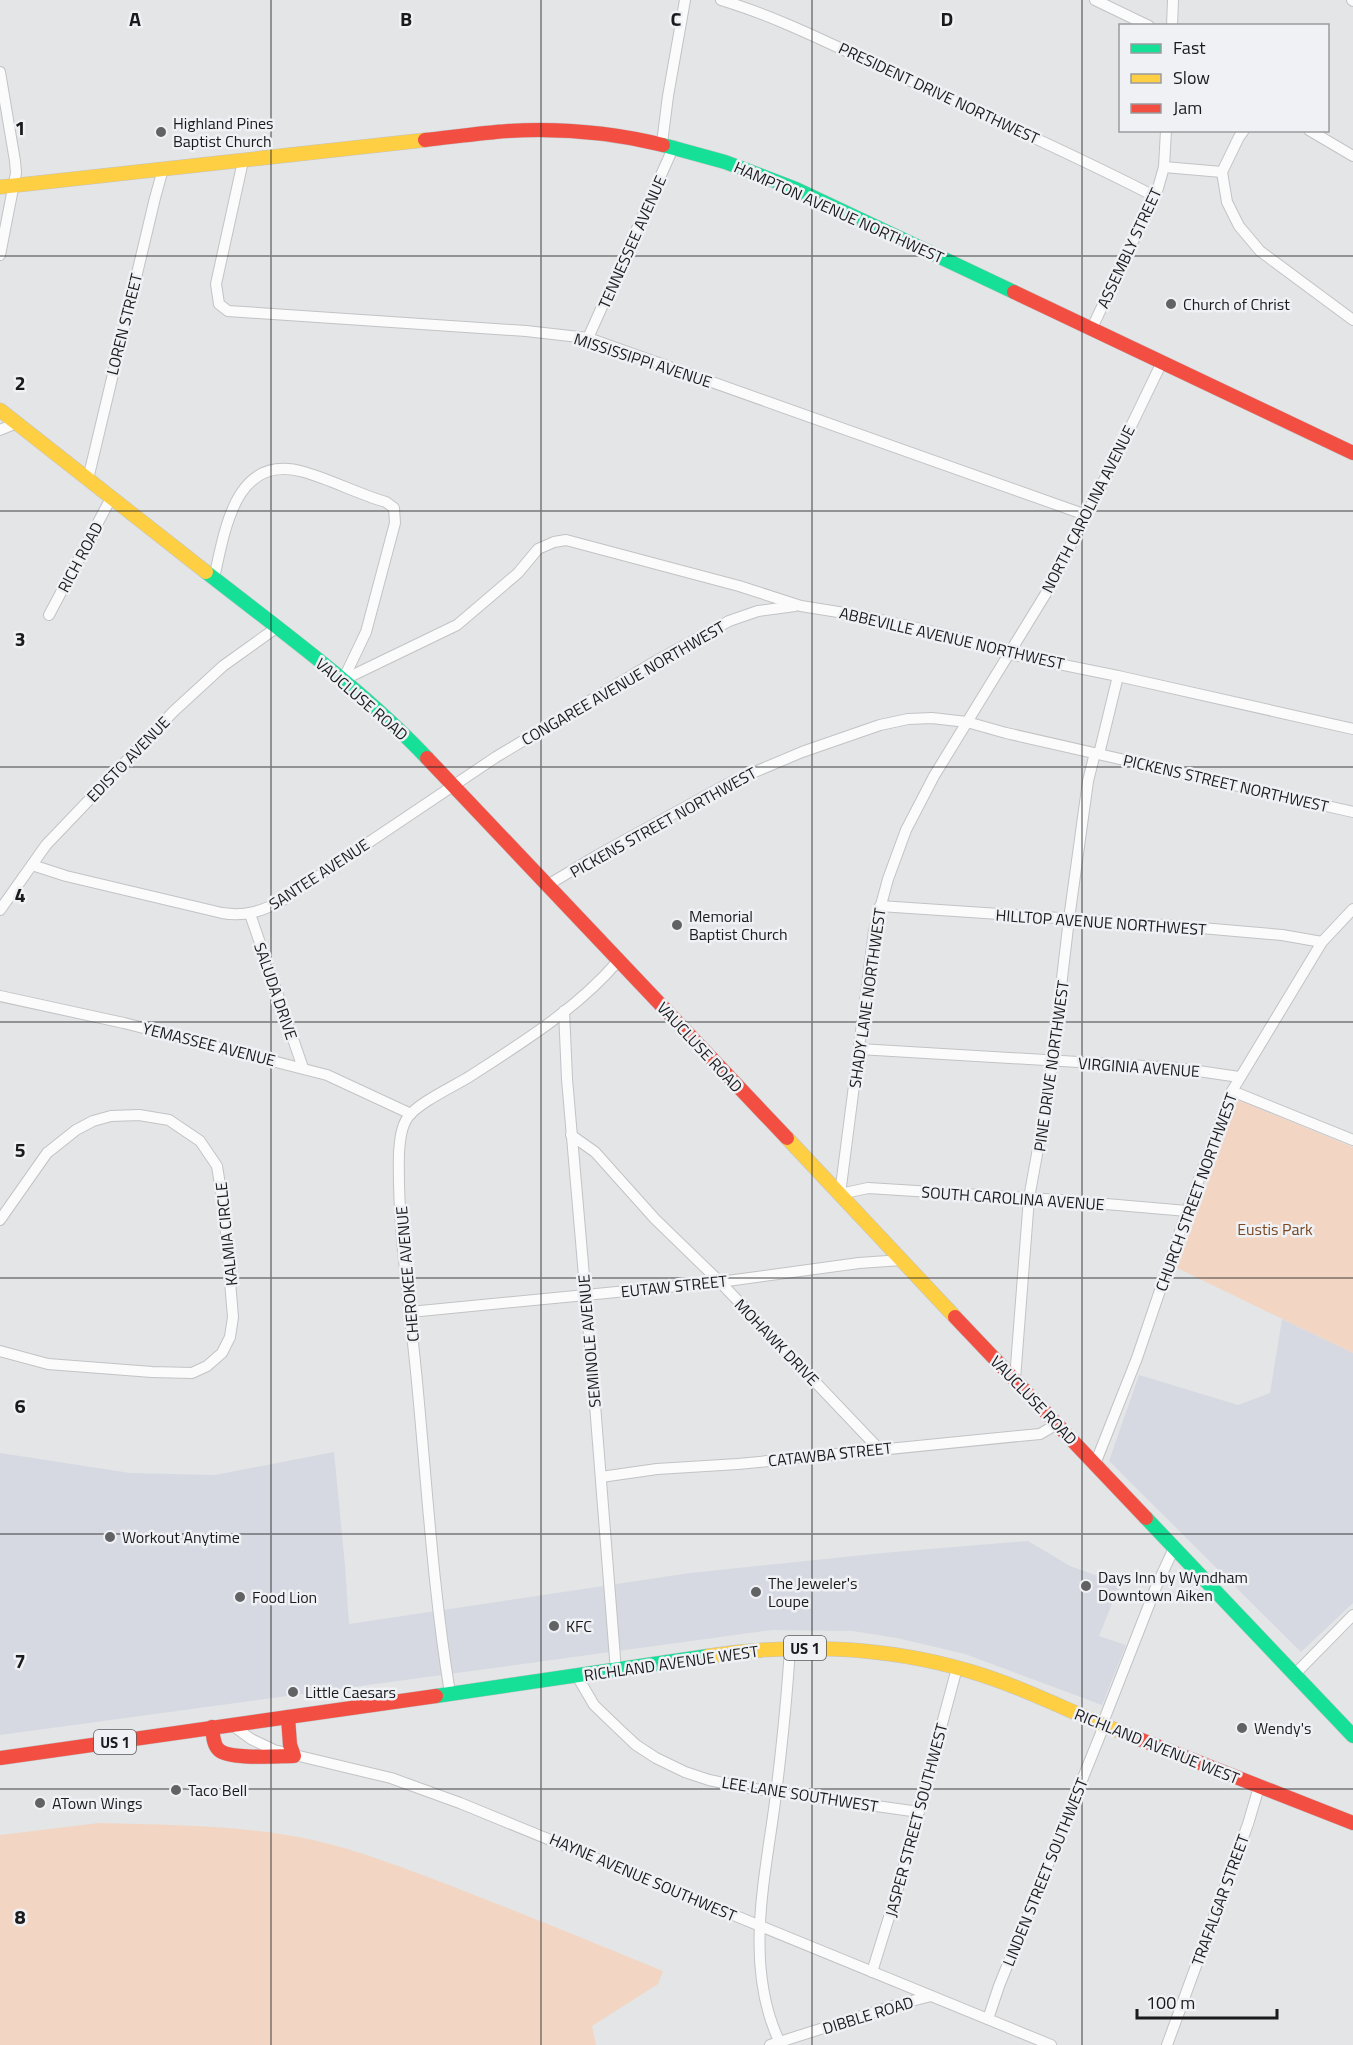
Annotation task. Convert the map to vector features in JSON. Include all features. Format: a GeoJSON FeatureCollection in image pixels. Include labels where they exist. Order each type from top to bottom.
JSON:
{"type":"FeatureCollection","features":[{"type":"Feature","properties":{"kind":"street","name":"TENNESSEE AVENUE"},"geometry":{"type":"LineString","coordinates":[[588,338],[668,145],[668,96],[685,0]]}},
{"type":"Feature","properties":{"kind":"street","name":"PRESIDENT DRIVE NORTHWEST"},"geometry":{"type":"LineString","coordinates":[[721,0],[822,38],[1154,196]]}},
{"type":"Feature","properties":{"kind":"street"},"geometry":{"type":"LineString","coordinates":[[1095,0],[1145,24]]}},
{"type":"Feature","properties":{"kind":"street"},"geometry":{"type":"LineString","coordinates":[[1172,24],[1173,0]]}},
{"type":"Feature","properties":{"kind":"street"},"geometry":{"type":"LineString","coordinates":[[0,72],[15,161],[15,185],[0,255]]}},
{"type":"Feature","properties":{"kind":"street","name":"HAMPTON AVENUE NORTHWEST"},"geometry":{"type":"LineString","coordinates":[[0,187],[509,131],[589,133],[668,145],[731,163],[796,189],[1353,453]]}},
{"type":"Feature","properties":{"kind":"street","name":"ASSEMBLY STREET"},"geometry":{"type":"LineString","coordinates":[[1092,328],[1154,196],[1164,167],[1166,132]]}},
{"type":"Feature","properties":{"kind":"street"},"geometry":{"type":"LineString","coordinates":[[1243,132],[1222,172],[1227,202],[1239,226],[1252,244],[1353,320]]}},
{"type":"Feature","properties":{"kind":"street"},"geometry":{"type":"LineString","coordinates":[[1312,132],[1353,156]]}},
{"type":"Feature","properties":{"kind":"street","name":"MISSISSIPPI AVENUE"},"geometry":{"type":"LineString","coordinates":[[243,161],[216,284],[219,304],[228,311],[526,331],[588,338],[1086,515]]}},
{"type":"Feature","properties":{"kind":"street"},"geometry":{"type":"LineString","coordinates":[[1164,167],[1222,172]]}},
{"type":"Feature","properties":{"kind":"street","name":"LOREN STREET"},"geometry":{"type":"LineString","coordinates":[[88,479],[163,169]]}},
{"type":"Feature","properties":{"kind":"street","name":"NORTH CAROLINA AVENUE"},"geometry":{"type":"LineString","coordinates":[[1009,654],[1048,590],[1162,362]]}},
{"type":"Feature","properties":{"kind":"street","name":"VAUCLUSE ROAD"},"geometry":{"type":"LineString","coordinates":[[0,410],[343,680],[406,736],[1353,1736]]}},
{"type":"Feature","properties":{"kind":"street"},"geometry":{"type":"LineString","coordinates":[[0,430],[17,423]]}},
{"type":"Feature","properties":{"kind":"street"},"geometry":{"type":"LineString","coordinates":[[214,578],[227,522],[244,489],[261,472],[277,469],[302,472],[386,502],[394,508],[395,523],[366,632],[343,680]]}},
{"type":"Feature","properties":{"kind":"street","name":"RICH ROAD"},"geometry":{"type":"LineString","coordinates":[[49,615],[111,498]]}},
{"type":"Feature","properties":{"kind":"street","name":"ABBEVILLE AVENUE NORTHWEST"},"geometry":{"type":"LineString","coordinates":[[343,680],[457,625],[518,573],[538,549],[566,540],[739,586],[801,606],[835,610],[946,635],[1009,654],[1353,729]]}},
{"type":"Feature","properties":{"kind":"street","name":"CONGAREE AVENUE NORTHWEST"},"geometry":{"type":"LineString","coordinates":[[453,785],[656,661],[729,621],[773,608],[801,606]]}},
{"type":"Feature","properties":{"kind":"street","name":"EDISTO AVENUE"},"geometry":{"type":"LineString","coordinates":[[0,910],[46,845],[174,711],[223,666],[276,628]]}},
{"type":"Feature","properties":{"kind":"street","name":"SHADY LANE NORTHWEST"},"geometry":{"type":"LineString","coordinates":[[840,1194],[871,953],[888,879],[906,830],[929,784],[1009,654]]}},
{"type":"Feature","properties":{"kind":"street","name":"PINE DRIVE NORTHWEST"},"geometry":{"type":"LineString","coordinates":[[1015,1379],[1029,1198],[1044,1125],[1088,781],[1118,676]]}},
{"type":"Feature","properties":{"kind":"street","name":"PICKENS STREET NORTHWEST"},"geometry":{"type":"LineString","coordinates":[[546,886],[708,794],[763,767],[880,725],[908,719],[932,717],[967,722],[1353,812]]}},
{"type":"Feature","properties":{"kind":"street","name":"SANTEE AVENUE"},"geometry":{"type":"LineString","coordinates":[[32,865],[66,876],[222,913],[250,914],[283,900],[453,785]]}},
{"type":"Feature","properties":{"kind":"street","name":"HILLTOP AVENUE NORTHWEST"},"geometry":{"type":"LineString","coordinates":[[880,906],[1282,935],[1322,942]]}},
{"type":"Feature","properties":{"kind":"street","name":"CHURCH STREET NORTHWEST"},"geometry":{"type":"LineString","coordinates":[[1095,1464],[1145,1334],[1187,1211],[1232,1091],[1322,942],[1353,909]]}},
{"type":"Feature","properties":{"kind":"street","name":"SALUDA DRIVE"},"geometry":{"type":"LineString","coordinates":[[250,914],[303,1068]]}},
{"type":"Feature","properties":{"kind":"street"},"geometry":{"type":"LineString","coordinates":[[411,1114],[471,1076],[564,1011],[618,961]]}},
{"type":"Feature","properties":{"kind":"street","name":"YEMASSEE AVENUE"},"geometry":{"type":"LineString","coordinates":[[0,996],[124,1023],[303,1068],[327,1075],[411,1114]]}},
{"type":"Feature","properties":{"kind":"street","name":"SEMINOLE AVENUE"},"geometry":{"type":"LineString","coordinates":[[564,1011],[571,1135],[616,1671]]}},
{"type":"Feature","properties":{"kind":"street","name":"VIRGINIA AVENUE"},"geometry":{"type":"LineString","coordinates":[[860,1049],[1178,1068],[1239,1077]]}},
{"type":"Feature","properties":{"kind":"street"},"geometry":{"type":"LineString","coordinates":[[1232,1091],[1353,1140]]}},
{"type":"Feature","properties":{"kind":"street","name":"CHEROKEE AVENUE"},"geometry":{"type":"LineString","coordinates":[[411,1114],[402,1129],[399,1154],[403,1242],[431,1551],[450,1693]]}},
{"type":"Feature","properties":{"kind":"street","name":"KALMIA CIRCLE"},"geometry":{"type":"LineString","coordinates":[[0,1220],[47,1153],[76,1130],[93,1121],[111,1116],[139,1115],[169,1120],[200,1141],[217,1166],[224,1210],[233,1317],[230,1337],[222,1353],[207,1366],[192,1373],[48,1364],[0,1352]]}},
{"type":"Feature","properties":{"kind":"street","name":"MOHAWK DRIVE"},"geometry":{"type":"LineString","coordinates":[[571,1135],[595,1152],[655,1219],[720,1282],[879,1449]]}},
{"type":"Feature","properties":{"kind":"street","name":"SOUTH CAROLINA AVENUE"},"geometry":{"type":"LineString","coordinates":[[840,1194],[868,1188],[1187,1211]]}},
{"type":"Feature","properties":{"kind":"street","name":"EUTAW STREET"},"geometry":{"type":"LineString","coordinates":[[410,1312],[720,1282],[876,1261],[902,1260]]}},
{"type":"Feature","properties":{"kind":"street","name":"CATAWBA STREET"},"geometry":{"type":"LineString","coordinates":[[601,1477],[657,1469],[738,1464],[1040,1434],[1057,1424]]}},
{"type":"Feature","properties":{"kind":"street","name":"LINDEN STREET SOUTHWEST"},"geometry":{"type":"LineString","coordinates":[[988,2019],[1156,1587],[1174,1548]]}},
{"type":"Feature","properties":{"kind":"street"},"geometry":{"type":"LineString","coordinates":[[1295,1674],[1353,1615]]}},
{"type":"Feature","properties":{"kind":"street"},"geometry":{"type":"LineString","coordinates":[[777,2044],[762,1987],[759,1951],[764,1878],[777,1791],[790,1648]]}},
{"type":"Feature","properties":{"kind":"street","name":"RICHLAND AVENUE WEST"},"geometry":{"type":"LineString","coordinates":[[0,1758],[616,1671],[747,1650],[790,1648],[880,1652],[907,1655],[957,1668],[1038,1697],[1102,1725],[1353,1823]]}},
{"type":"Feature","properties":{"kind":"street","name":"JASPER STREET SOUTHWEST"},"geometry":{"type":"LineString","coordinates":[[872,1972],[919,1812],[957,1668]]}},
{"type":"Feature","properties":{"kind":"street","name":"LEE LANE SOUTHWEST"},"geometry":{"type":"LineString","coordinates":[[577,1676],[594,1705],[628,1737],[656,1758],[685,1772],[709,1780],[748,1788],[919,1812]]}},
{"type":"Feature","properties":{"kind":"street"},"geometry":{"type":"LineString","coordinates":[[212,1727],[216,1746],[222,1752],[294,1756],[290,1746],[288,1717]]}},
{"type":"Feature","properties":{"kind":"street","name":"HAYNE AVENUE SOUTHWEST"},"geometry":{"type":"LineString","coordinates":[[231,1725],[264,1746],[294,1756],[391,1778],[460,1803],[1051,2045]]}},
{"type":"Feature","properties":{"kind":"street","name":"TRAFALGAR STREET"},"geometry":{"type":"LineString","coordinates":[[1167,2045],[1248,1824],[1259,1787]]}},
{"type":"Feature","properties":{"kind":"street","name":"DIBBLE ROAD"},"geometry":{"type":"LineString","coordinates":[[777,2044],[896,2005],[932,1996]]}},
{"type":"Feature","properties":{"kind":"shaded area"},"geometry":{"type":"Polygon","coordinates":[[[1282,1319],[1353,1353],[1353,1603],[1301,1652],[1109,1461],[1139,1375],[1238,1405],[1270,1393],[1282,1319]]]}},
{"type":"Feature","properties":{"kind":"shaded area"},"geometry":{"type":"Polygon","coordinates":[[[334,1452],[349,1624],[690,1573],[1028,1541],[1070,1566],[1120,1584],[1099,1636],[1126,1645],[1102,1705],[965,1654],[897,1638],[853,1631],[772,1630],[0,1735],[0,1453],[130,1473],[215,1475],[334,1452]]]}},
{"type":"Feature","properties":{"kind":"green space","name":"Eustis Park"},"geometry":{"type":"Polygon","coordinates":[[[1238,1100],[1353,1147],[1353,1353],[1177,1268],[1238,1100]]]}},
{"type":"Feature","properties":{"kind":"green space"},"geometry":{"type":"Polygon","coordinates":[[[99,1823],[179,1825],[260,1831],[313,1840],[371,1856],[663,1971],[658,1984],[592,2026],[596,2045],[0,2045],[0,1835],[99,1823]]]}},
{"type":"Feature","properties":{"kind":"traffic: fast"},"geometry":{"type":"LineString","coordinates":[[663,145],[725,162],[796,189],[1014,292]]}},
{"type":"Feature","properties":{"kind":"traffic: fast"},"geometry":{"type":"LineString","coordinates":[[206,572],[348,684],[402,732],[427,758]]}},
{"type":"Feature","properties":{"kind":"traffic: fast"},"geometry":{"type":"LineString","coordinates":[[1146,1518],[1353,1736]]}},
{"type":"Feature","properties":{"kind":"traffic: fast"},"geometry":{"type":"LineString","coordinates":[[436,1696],[708,1656]]}},
{"type":"Feature","properties":{"kind":"traffic: slow"},"geometry":{"type":"LineString","coordinates":[[0,187],[425,140]]}},
{"type":"Feature","properties":{"kind":"traffic: slow"},"geometry":{"type":"LineString","coordinates":[[0,410],[206,572]]}},
{"type":"Feature","properties":{"kind":"traffic: slow"},"geometry":{"type":"LineString","coordinates":[[787,1138],[955,1317]]}},
{"type":"Feature","properties":{"kind":"traffic: slow"},"geometry":{"type":"LineString","coordinates":[[708,1656],[806,1648],[905,1656],[989,1678],[1129,1735]]}},
{"type":"Feature","properties":{"kind":"traffic: jam"},"geometry":{"type":"LineString","coordinates":[[425,140],[498,132],[546,130],[606,135],[663,145]]}},
{"type":"Feature","properties":{"kind":"traffic: jam"},"geometry":{"type":"LineString","coordinates":[[1014,292],[1353,453]]}},
{"type":"Feature","properties":{"kind":"traffic: jam"},"geometry":{"type":"LineString","coordinates":[[427,758],[787,1138]]}},
{"type":"Feature","properties":{"kind":"traffic: jam"},"geometry":{"type":"LineString","coordinates":[[955,1317],[1146,1518]]}},
{"type":"Feature","properties":{"kind":"traffic: jam"},"geometry":{"type":"LineString","coordinates":[[0,1758],[436,1696]]}},
{"type":"Feature","properties":{"kind":"traffic: jam"},"geometry":{"type":"LineString","coordinates":[[212,1727],[216,1745],[225,1753],[243,1756],[294,1756],[290,1745],[288,1717]]}},
{"type":"Feature","properties":{"kind":"traffic: jam"},"geometry":{"type":"LineString","coordinates":[[1129,1735],[1353,1823]]}},
{"type":"Feature","properties":{"kind":"place","name":"Highland Pines Baptist Church"},"geometry":{"type":"Point","coordinates":[161,132]}},
{"type":"Feature","properties":{"kind":"place","name":"Church of Christ"},"geometry":{"type":"Point","coordinates":[1171,304]}},
{"type":"Feature","properties":{"kind":"place","name":"Memorial Baptist Church"},"geometry":{"type":"Point","coordinates":[677,925]}},
{"type":"Feature","properties":{"kind":"place","name":"Workout Anytime"},"geometry":{"type":"Point","coordinates":[110,1537]}},
{"type":"Feature","properties":{"kind":"place","name":"Days Inn by Wyndham Downtown Aiken"},"geometry":{"type":"Point","coordinates":[1086,1586]}},
{"type":"Feature","properties":{"kind":"place","name":"The Jeweler's Loupe"},"geometry":{"type":"Point","coordinates":[756,1592]}},
{"type":"Feature","properties":{"kind":"place","name":"Food Lion"},"geometry":{"type":"Point","coordinates":[240,1597]}},
{"type":"Feature","properties":{"kind":"place","name":"KFC"},"geometry":{"type":"Point","coordinates":[554,1626]}},
{"type":"Feature","properties":{"kind":"place","name":"Little Caesars"},"geometry":{"type":"Point","coordinates":[293,1692]}},
{"type":"Feature","properties":{"kind":"place","name":"Wendy's"},"geometry":{"type":"Point","coordinates":[1242,1728]}},
{"type":"Feature","properties":{"kind":"place","name":"Taco Bell"},"geometry":{"type":"Point","coordinates":[176,1790]}},
{"type":"Feature","properties":{"kind":"place","name":"ATown Wings"},"geometry":{"type":"Point","coordinates":[40,1803]}}]}
